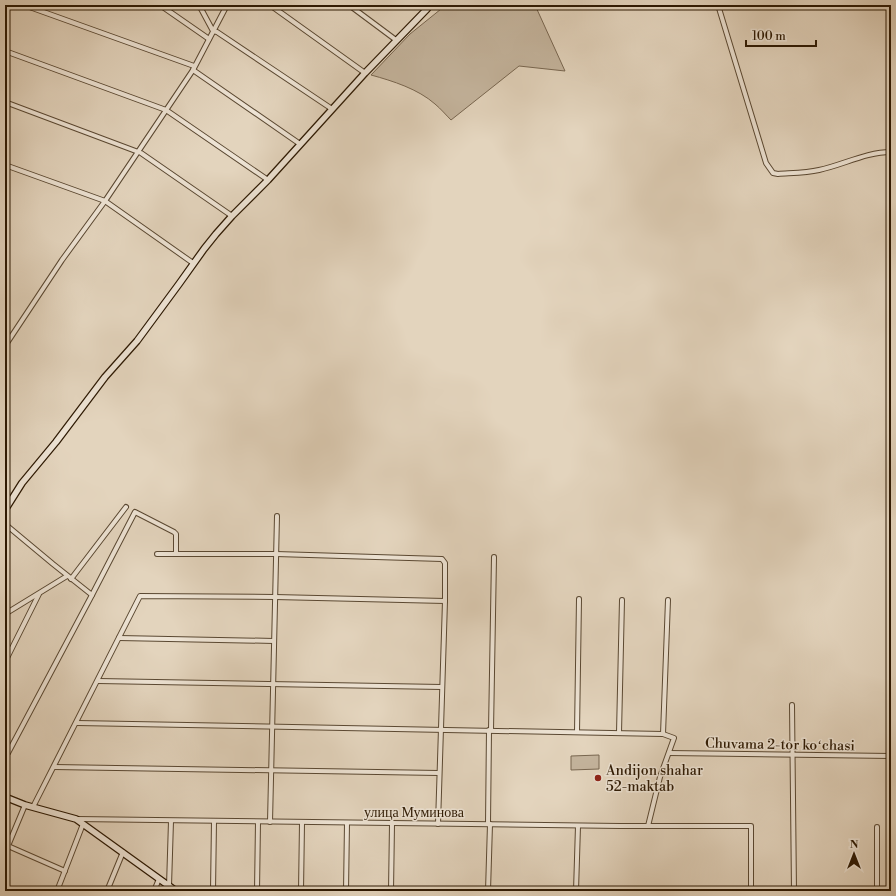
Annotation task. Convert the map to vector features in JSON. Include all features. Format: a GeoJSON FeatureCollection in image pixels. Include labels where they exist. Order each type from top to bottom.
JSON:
{"type":"FeatureCollection","features":[{"type":"Feature","properties":{"kind":"street"},"geometry":{"type":"LineString","coordinates":[[24,5],[193,68],[300,144]]}},
{"type":"Feature","properties":{"kind":"street"},"geometry":{"type":"LineString","coordinates":[[160,5],[209,39]]}},
{"type":"Feature","properties":{"kind":"street"},"geometry":{"type":"LineString","coordinates":[[199,5],[213,31],[217,32],[332,109]]}},
{"type":"Feature","properties":{"kind":"street"},"geometry":{"type":"LineString","coordinates":[[5,346],[62,260],[105,201],[166,110],[193,68],[227,5]]}},
{"type":"Feature","properties":{"kind":"street"},"geometry":{"type":"LineString","coordinates":[[270,5],[365,73]]}},
{"type":"Feature","properties":{"kind":"street"},"geometry":{"type":"LineString","coordinates":[[349,5],[396,40]]}},
{"type":"Feature","properties":{"kind":"street"},"geometry":{"type":"LineString","coordinates":[[5,510],[18,489],[105,377],[156,317],[193,263],[232,216],[268,180],[426,7],[434,5]]}},
{"type":"Feature","properties":{"kind":"street"},"geometry":{"type":"LineString","coordinates":[[718,5],[766,163],[773,173],[778,174],[818,170],[855,159],[884,152],[891,152]]}},
{"type":"Feature","properties":{"kind":"street"},"geometry":{"type":"LineString","coordinates":[[5,51],[166,110],[268,180]]}},
{"type":"Feature","properties":{"kind":"street"},"geometry":{"type":"LineString","coordinates":[[5,102],[137,153],[141,153],[232,216]]}},
{"type":"Feature","properties":{"kind":"street"},"geometry":{"type":"LineString","coordinates":[[5,165],[105,201],[193,263]]}},
{"type":"Feature","properties":{"kind":"street"},"geometry":{"type":"LineString","coordinates":[[5,614],[69,577],[126,507]]}},
{"type":"Feature","properties":{"kind":"street"},"geometry":{"type":"LineString","coordinates":[[5,755],[8,753],[135,512],[176,534],[176,554]]}},
{"type":"Feature","properties":{"kind":"street"},"geometry":{"type":"LineString","coordinates":[[270,822],[276,597],[276,516]]}},
{"type":"Feature","properties":{"kind":"street"},"geometry":{"type":"LineString","coordinates":[[5,524],[92,595]]}},
{"type":"Feature","properties":{"kind":"street"},"geometry":{"type":"LineString","coordinates":[[157,554],[276,554],[442,559],[445,563],[445,644],[442,687],[438,824]]}},
{"type":"Feature","properties":{"kind":"street"},"geometry":{"type":"LineString","coordinates":[[488,891],[494,557]]}},
{"type":"Feature","properties":{"kind":"street"},"geometry":{"type":"LineString","coordinates":[[5,662],[39,594]]}},
{"type":"Feature","properties":{"kind":"street"},"geometry":{"type":"LineString","coordinates":[[34,807],[140,596],[276,597],[445,601]]}},
{"type":"Feature","properties":{"kind":"street"},"geometry":{"type":"LineString","coordinates":[[577,732],[579,599]]}},
{"type":"Feature","properties":{"kind":"street"},"geometry":{"type":"LineString","coordinates":[[619,733],[622,600]]}},
{"type":"Feature","properties":{"kind":"street"},"geometry":{"type":"LineString","coordinates":[[663,734],[668,600]]}},
{"type":"Feature","properties":{"kind":"street"},"geometry":{"type":"LineString","coordinates":[[119,638],[274,641]]}},
{"type":"Feature","properties":{"kind":"street"},"geometry":{"type":"LineString","coordinates":[[98,682],[442,687]]}},
{"type":"Feature","properties":{"kind":"street"},"geometry":{"type":"LineString","coordinates":[[792,705],[794,891]]}},
{"type":"Feature","properties":{"kind":"street"},"geometry":{"type":"LineString","coordinates":[[77,723],[663,734],[674,738],[660,777],[648,826]]}},
{"type":"Feature","properties":{"kind":"street","name":"Chuvama 2-tor koʻchasi"},"geometry":{"type":"LineString","coordinates":[[669,753],[891,756]]}},
{"type":"Feature","properties":{"kind":"street"},"geometry":{"type":"LineString","coordinates":[[54,767],[439,773]]}},
{"type":"Feature","properties":{"kind":"street"},"geometry":{"type":"LineString","coordinates":[[5,797],[76,819],[176,891]]}},
{"type":"Feature","properties":{"kind":"street"},"geometry":{"type":"LineString","coordinates":[[5,853],[25,804]]}},
{"type":"Feature","properties":{"kind":"street","name":"улица Муминова"},"geometry":{"type":"LineString","coordinates":[[76,819],[578,826],[751,826],[751,891]]}},
{"type":"Feature","properties":{"kind":"street"},"geometry":{"type":"LineString","coordinates":[[169,886],[171,821]]}},
{"type":"Feature","properties":{"kind":"street"},"geometry":{"type":"LineString","coordinates":[[213,891],[214,821]]}},
{"type":"Feature","properties":{"kind":"street"},"geometry":{"type":"LineString","coordinates":[[257,891],[258,822]]}},
{"type":"Feature","properties":{"kind":"street"},"geometry":{"type":"LineString","coordinates":[[301,891],[302,823]]}},
{"type":"Feature","properties":{"kind":"street"},"geometry":{"type":"LineString","coordinates":[[346,891],[347,823]]}},
{"type":"Feature","properties":{"kind":"street"},"geometry":{"type":"LineString","coordinates":[[57,891],[83,824]]}},
{"type":"Feature","properties":{"kind":"street"},"geometry":{"type":"LineString","coordinates":[[391,891],[392,824]]}},
{"type":"Feature","properties":{"kind":"street"},"geometry":{"type":"LineString","coordinates":[[576,891],[578,826]]}},
{"type":"Feature","properties":{"kind":"street"},"geometry":{"type":"LineString","coordinates":[[877,827],[877,891]]}},
{"type":"Feature","properties":{"kind":"street"},"geometry":{"type":"LineString","coordinates":[[8,846],[65,871]]}},
{"type":"Feature","properties":{"kind":"street"},"geometry":{"type":"LineString","coordinates":[[107,891],[123,852]]}},
{"type":"Feature","properties":{"kind":"street"},"geometry":{"type":"LineString","coordinates":[[154,891],[159,879]]}},
{"type":"Feature","properties":{"kind":"shaded area"},"geometry":{"type":"Polygon","coordinates":[[[446,5],[535,5],[565,71],[519,66],[451,120],[435,104],[421,94],[396,83],[371,75],[410,34],[446,5]]]}},
{"type":"Feature","properties":{"kind":"shaded area"},"geometry":{"type":"Polygon","coordinates":[[[599,755],[599,769],[571,770],[571,756],[599,755]]]}},
{"type":"Feature","properties":{"kind":"place","name":"Andijon shahar 52-maktab"},"geometry":{"type":"Point","coordinates":[598,778]}}]}
